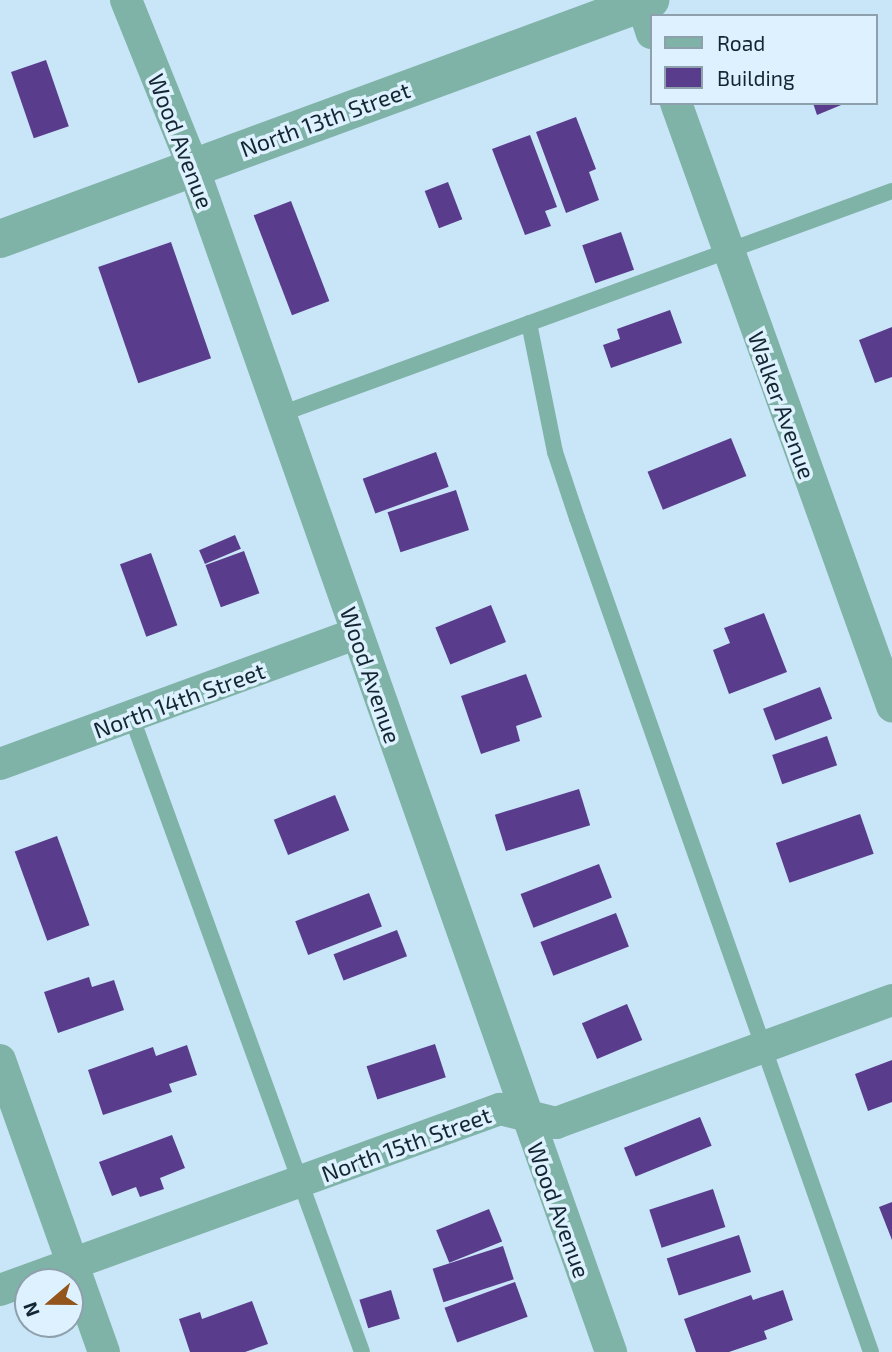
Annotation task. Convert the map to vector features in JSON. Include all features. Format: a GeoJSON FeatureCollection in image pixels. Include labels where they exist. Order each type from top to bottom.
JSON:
{"type":"FeatureCollection","features":[{"type":"Feature","properties":{"kind":"street","name":"Wood Avenue"},"geometry":{"type":"LineString","coordinates":[[126,0],[193,167],[524,1116],[611,1352]]}},
{"type":"Feature","properties":{"kind":"street","name":"North 13th Street"},"geometry":{"type":"LineString","coordinates":[[0,239],[193,167],[646,9]]}},
{"type":"Feature","properties":{"kind":"street","name":"Walker Avenue"},"geometry":{"type":"LineString","coordinates":[[677,105],[726,250],[892,706]]}},
{"type":"Feature","properties":{"kind":"street","name":"North 14th Street"},"geometry":{"type":"LineString","coordinates":[[0,764],[356,634]]}},
{"type":"Feature","properties":{"kind":"street","name":"North 15th Street"},"geometry":{"type":"LineString","coordinates":[[0,1290],[302,1183],[500,1108],[556,1123],[892,1000]]}},
{"type":"Feature","properties":{"kind":"street"},"geometry":{"type":"LineString","coordinates":[[0,1060],[104,1352]]}},
{"type":"Feature","properties":{"kind":"lane"},"geometry":{"type":"LineString","coordinates":[[278,415],[892,191]]}},
{"type":"Feature","properties":{"kind":"lane"},"geometry":{"type":"LineString","coordinates":[[529,323],[555,452],[871,1352]]}},
{"type":"Feature","properties":{"kind":"lane"},"geometry":{"type":"LineString","coordinates":[[132,718],[362,1352]]}},
{"type":"Feature","properties":{"kind":"building"},"geometry":{"type":"Polygon","coordinates":[[[46,60],[69,126],[34,138],[11,72],[46,60]]]}},
{"type":"Feature","properties":{"kind":"building"},"geometry":{"type":"Polygon","coordinates":[[[814,105],[841,105],[817,115],[814,105]]]}},
{"type":"Feature","properties":{"kind":"building"},"geometry":{"type":"Polygon","coordinates":[[[576,117],[596,169],[589,172],[599,200],[566,213],[536,132],[576,117]]]}},
{"type":"Feature","properties":{"kind":"building"},"geometry":{"type":"Polygon","coordinates":[[[530,135],[557,207],[545,211],[551,226],[525,235],[492,149],[530,135]]]}},
{"type":"Feature","properties":{"kind":"building"},"geometry":{"type":"Polygon","coordinates":[[[448,182],[462,219],[439,228],[425,191],[448,182]]]}},
{"type":"Feature","properties":{"kind":"building"},"geometry":{"type":"Polygon","coordinates":[[[291,201],[329,301],[292,315],[254,215],[291,201]]]}},
{"type":"Feature","properties":{"kind":"building"},"geometry":{"type":"Polygon","coordinates":[[[621,232],[634,270],[595,283],[582,245],[621,232]]]}},
{"type":"Feature","properties":{"kind":"building"},"geometry":{"type":"Polygon","coordinates":[[[171,242],[211,358],[138,383],[98,267],[171,242]]]}},
{"type":"Feature","properties":{"kind":"building"},"geometry":{"type":"Polygon","coordinates":[[[670,310],[682,343],[611,368],[603,345],[620,339],[617,329],[670,310]]]}},
{"type":"Feature","properties":{"kind":"building"},"geometry":{"type":"Polygon","coordinates":[[[892,327],[892,377],[875,383],[859,340],[892,327]]]}},
{"type":"Feature","properties":{"kind":"building"},"geometry":{"type":"Polygon","coordinates":[[[731,438],[746,476],[663,510],[648,472],[731,438]]]}},
{"type":"Feature","properties":{"kind":"building"},"geometry":{"type":"Polygon","coordinates":[[[436,452],[449,487],[375,513],[363,479],[436,452]]]}},
{"type":"Feature","properties":{"kind":"building"},"geometry":{"type":"Polygon","coordinates":[[[456,490],[469,530],[401,552],[388,512],[456,490]]]}},
{"type":"Feature","properties":{"kind":"building"},"geometry":{"type":"Polygon","coordinates":[[[235,535],[241,549],[205,564],[199,550],[235,535]]]}},
{"type":"Feature","properties":{"kind":"building"},"geometry":{"type":"Polygon","coordinates":[[[244,551],[259,593],[221,607],[205,565],[244,551]]]}},
{"type":"Feature","properties":{"kind":"building"},"geometry":{"type":"Polygon","coordinates":[[[151,553],[177,625],[146,637],[120,564],[151,553]]]}},
{"type":"Feature","properties":{"kind":"building"},"geometry":{"type":"Polygon","coordinates":[[[491,605],[506,642],[450,665],[435,627],[491,605]]]}},
{"type":"Feature","properties":{"kind":"building"},"geometry":{"type":"Polygon","coordinates":[[[764,613],[787,672],[729,694],[713,650],[730,643],[724,628],[764,613]]]}},
{"type":"Feature","properties":{"kind":"building"},"geometry":{"type":"Polygon","coordinates":[[[526,674],[542,717],[516,726],[520,741],[481,754],[461,696],[526,674]]]}},
{"type":"Feature","properties":{"kind":"building"},"geometry":{"type":"Polygon","coordinates":[[[820,687],[832,719],[775,741],[763,709],[820,687]]]}},
{"type":"Feature","properties":{"kind":"building"},"geometry":{"type":"Polygon","coordinates":[[[827,736],[837,765],[782,784],[772,755],[827,736]]]}},
{"type":"Feature","properties":{"kind":"building"},"geometry":{"type":"Polygon","coordinates":[[[579,789],[590,825],[506,851],[495,815],[579,789]]]}},
{"type":"Feature","properties":{"kind":"building"},"geometry":{"type":"Polygon","coordinates":[[[335,795],[349,830],[288,855],[274,820],[335,795]]]}},
{"type":"Feature","properties":{"kind":"building"},"geometry":{"type":"Polygon","coordinates":[[[860,814],[874,854],[790,883],[776,843],[860,814]]]}},
{"type":"Feature","properties":{"kind":"building"},"geometry":{"type":"Polygon","coordinates":[[[57,836],[89,925],[47,941],[15,851],[57,836]]]}},
{"type":"Feature","properties":{"kind":"building"},"geometry":{"type":"Polygon","coordinates":[[[599,864],[612,898],[533,928],[521,894],[599,864]]]}},
{"type":"Feature","properties":{"kind":"building"},"geometry":{"type":"Polygon","coordinates":[[[369,893],[382,927],[308,955],[295,921],[369,893]]]}},
{"type":"Feature","properties":{"kind":"building"},"geometry":{"type":"Polygon","coordinates":[[[616,913],[629,947],[553,976],[540,942],[616,913]]]}},
{"type":"Feature","properties":{"kind":"building"},"geometry":{"type":"Polygon","coordinates":[[[397,930],[407,956],[344,981],[334,954],[397,930]]]}},
{"type":"Feature","properties":{"kind":"building"},"geometry":{"type":"Polygon","coordinates":[[[89,977],[92,987],[114,980],[124,1010],[58,1033],[44,992],[89,977]]]}},
{"type":"Feature","properties":{"kind":"building"},"geometry":{"type":"Polygon","coordinates":[[[627,1004],[642,1040],[597,1059],[582,1023],[627,1004]]]}},
{"type":"Feature","properties":{"kind":"building"},"geometry":{"type":"Polygon","coordinates":[[[435,1044],[446,1077],[377,1100],[367,1066],[435,1044]]]}},
{"type":"Feature","properties":{"kind":"building"},"geometry":{"type":"Polygon","coordinates":[[[187,1045],[197,1075],[169,1084],[172,1092],[103,1115],[88,1070],[153,1047],[156,1056],[187,1045]]]}},
{"type":"Feature","properties":{"kind":"building"},"geometry":{"type":"Polygon","coordinates":[[[892,1060],[892,1102],[868,1111],[855,1074],[892,1060]]]}},
{"type":"Feature","properties":{"kind":"building"},"geometry":{"type":"Polygon","coordinates":[[[700,1117],[712,1146],[636,1176],[624,1148],[700,1117]]]}},
{"type":"Feature","properties":{"kind":"building"},"geometry":{"type":"Polygon","coordinates":[[[172,1135],[185,1168],[160,1178],[164,1189],[140,1197],[136,1187],[112,1196],[99,1162],[172,1135]]]}},
{"type":"Feature","properties":{"kind":"building"},"geometry":{"type":"Polygon","coordinates":[[[713,1189],[725,1227],[662,1248],[649,1210],[713,1189]]]}},
{"type":"Feature","properties":{"kind":"building"},"geometry":{"type":"Polygon","coordinates":[[[892,1202],[892,1240],[879,1207],[892,1202]]]}},
{"type":"Feature","properties":{"kind":"building"},"geometry":{"type":"Polygon","coordinates":[[[489,1209],[502,1241],[449,1263],[436,1230],[489,1209]]]}},
{"type":"Feature","properties":{"kind":"building"},"geometry":{"type":"Polygon","coordinates":[[[739,1235],[751,1272],[679,1296],[667,1258],[739,1235]]]}},
{"type":"Feature","properties":{"kind":"building"},"geometry":{"type":"Polygon","coordinates":[[[503,1246],[514,1279],[443,1302],[433,1269],[503,1246]]]}},
{"type":"Feature","properties":{"kind":"building"},"geometry":{"type":"Polygon","coordinates":[[[515,1282],[528,1317],[457,1342],[445,1308],[515,1282]]]}},
{"type":"Feature","properties":{"kind":"building"},"geometry":{"type":"Polygon","coordinates":[[[391,1290],[400,1319],[368,1328],[359,1300],[391,1290]]]}},
{"type":"Feature","properties":{"kind":"building"},"geometry":{"type":"Polygon","coordinates":[[[783,1290],[793,1320],[764,1331],[767,1339],[729,1352],[696,1352],[684,1319],[751,1295],[753,1300],[783,1290]]]}},
{"type":"Feature","properties":{"kind":"building"},"geometry":{"type":"Polygon","coordinates":[[[252,1301],[268,1344],[245,1352],[190,1352],[179,1319],[200,1312],[202,1319],[252,1301]]]}}]}
